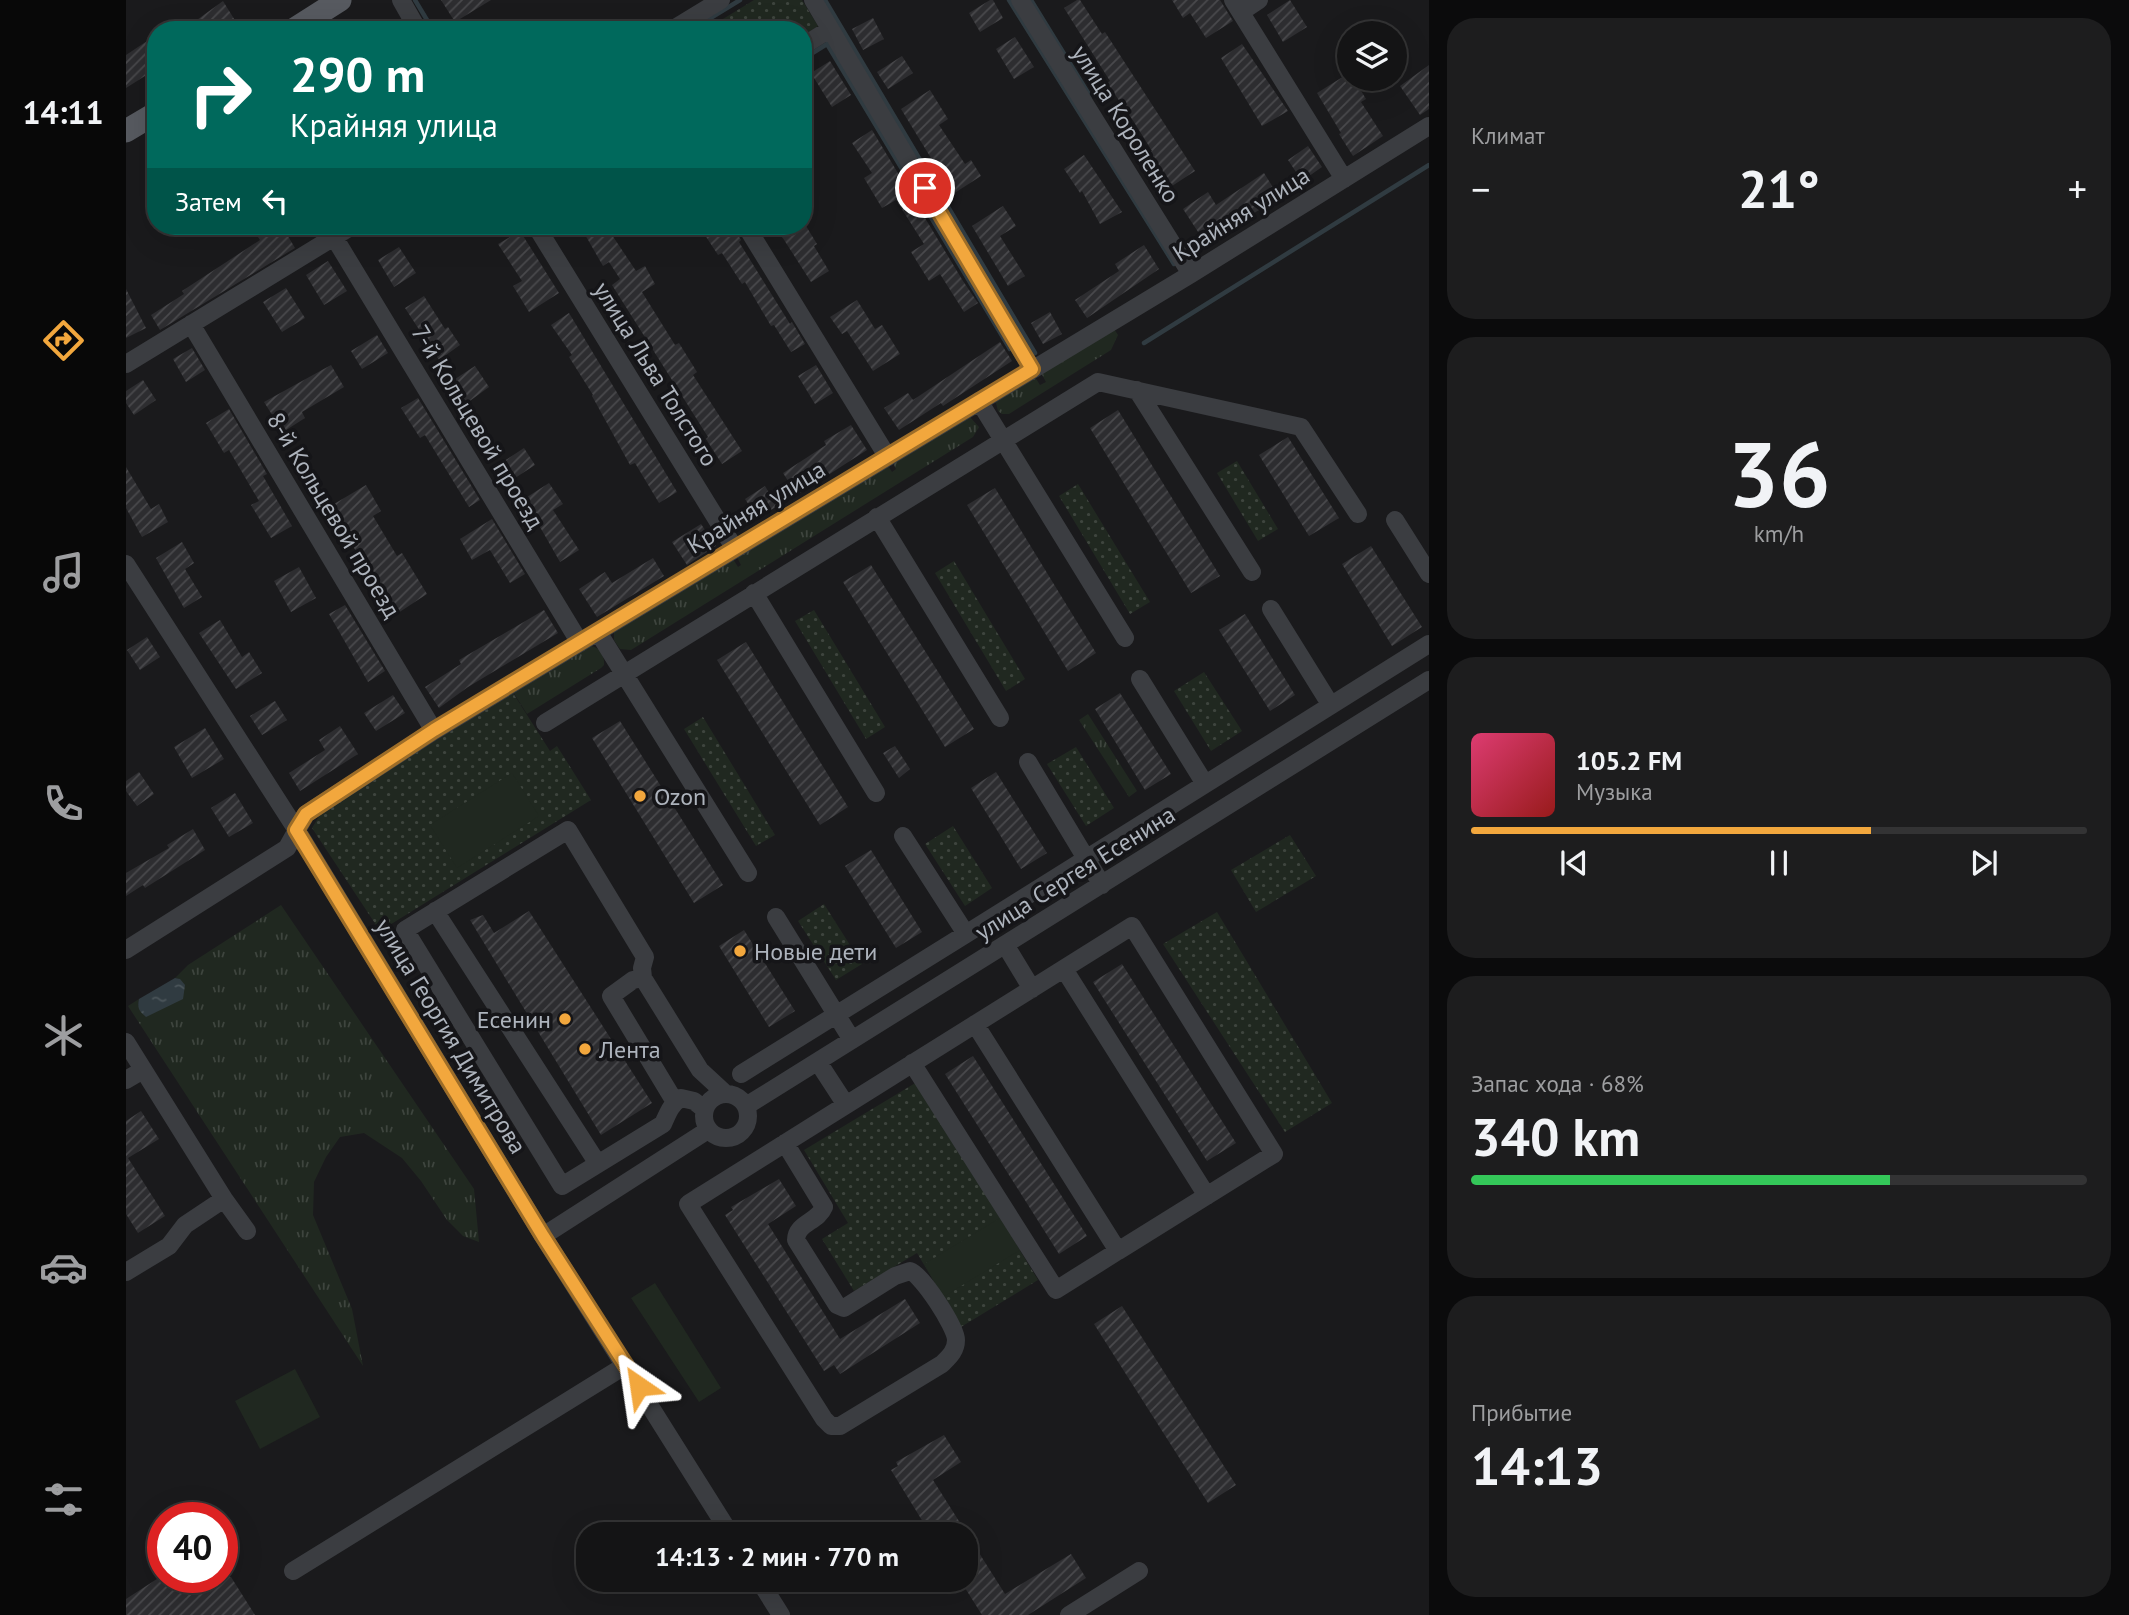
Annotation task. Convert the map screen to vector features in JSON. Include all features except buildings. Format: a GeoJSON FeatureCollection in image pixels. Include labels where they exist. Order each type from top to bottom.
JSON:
{"type":"FeatureCollection","features":[{"type":"Feature","properties":{"kind":"main road"},"geometry":{"type":"LineString","coordinates":[[307,21],[340,0]]}},
{"type":"Feature","properties":{"kind":"main road"},"geometry":{"type":"LineString","coordinates":[[126,131],[147,118]]}},
{"type":"Feature","properties":{"kind":"street"},"geometry":{"type":"LineString","coordinates":[[401,0],[413,21]]}},
{"type":"Feature","properties":{"kind":"street"},"geometry":{"type":"LineString","coordinates":[[687,21],[721,0]]}},
{"type":"Feature","properties":{"kind":"street"},"geometry":{"type":"LineString","coordinates":[[813,0],[1032,369]]}},
{"type":"Feature","properties":{"kind":"street","name":"улица Короленко"},"geometry":{"type":"LineString","coordinates":[[1020,0],[1191,274]]}},
{"type":"Feature","properties":{"kind":"street"},"geometry":{"type":"LineString","coordinates":[[1259,0],[1237,6],[1344,179]]}},
{"type":"Feature","properties":{"kind":"street"},"geometry":{"type":"LineString","coordinates":[[812,40],[830,29]]}},
{"type":"Feature","properties":{"kind":"street","name":"Крайняя улица"},"geometry":{"type":"LineString","coordinates":[[126,950],[287,848],[306,814],[434,730],[1191,274],[1429,126]]}},
{"type":"Feature","properties":{"kind":"street"},"geometry":{"type":"LineString","coordinates":[[126,364],[337,235]]}},
{"type":"Feature","properties":{"kind":"street","name":"улица Льва Толстого"},"geometry":{"type":"LineString","coordinates":[[542,235],[735,549]]}},
{"type":"Feature","properties":{"kind":"street"},"geometry":{"type":"LineString","coordinates":[[752,235],[887,456]]}},
{"type":"Feature","properties":{"kind":"street","name":"7-й Кольцевой проезд"},"geometry":{"type":"LineString","coordinates":[[334,237],[580,643]]}},
{"type":"Feature","properties":{"kind":"street","name":"8-й Кольцевой проезд"},"geometry":{"type":"LineString","coordinates":[[191,324],[434,730]]}},
{"type":"Feature","properties":{"kind":"street"},"geometry":{"type":"LineString","coordinates":[[545,723],[1098,382],[1301,426],[1358,514]]}},
{"type":"Feature","properties":{"kind":"street"},"geometry":{"type":"LineString","coordinates":[[1137,390],[1252,572]]}},
{"type":"Feature","properties":{"kind":"street"},"geometry":{"type":"LineString","coordinates":[[979,401],[1125,638]]}},
{"type":"Feature","properties":{"kind":"street"},"geometry":{"type":"LineString","coordinates":[[877,517],[1000,718]]}},
{"type":"Feature","properties":{"kind":"street"},"geometry":{"type":"LineString","coordinates":[[1395,520],[1429,574]]}},
{"type":"Feature","properties":{"kind":"street","name":"улица Георгия Димитрова"},"geometry":{"type":"LineString","coordinates":[[126,564],[296,830],[543,1236],[723,1522]]}},
{"type":"Feature","properties":{"kind":"street"},"geometry":{"type":"LineString","coordinates":[[754,593],[876,793]]}},
{"type":"Feature","properties":{"kind":"street"},"geometry":{"type":"LineString","coordinates":[[1271,609],[1330,704]]}},
{"type":"Feature","properties":{"kind":"street"},"geometry":{"type":"LineString","coordinates":[[598,632],[748,873]]}},
{"type":"Feature","properties":{"kind":"street"},"geometry":{"type":"LineString","coordinates":[[741,1074],[1087,860],[1429,643]]}},
{"type":"Feature","properties":{"kind":"street"},"geometry":{"type":"LineString","coordinates":[[1140,679],[1205,784]]}},
{"type":"Feature","properties":{"kind":"street","name":"улица Сергея Есенина"},"geometry":{"type":"LineString","coordinates":[[746,1106],[1429,680]]}},
{"type":"Feature","properties":{"kind":"street"},"geometry":{"type":"LineString","coordinates":[[1028,762],[1102,885]]}},
{"type":"Feature","properties":{"kind":"street"},"geometry":{"type":"LineString","coordinates":[[704,1109],[694,1101],[681,1098],[675,1102],[663,1124],[562,1186],[405,930],[568,830],[645,957],[643,978],[701,1070],[726,1094],[738,1097],[746,1106],[748,1119],[742,1131],[737,1136],[724,1139],[708,1130],[704,1123],[704,1109],[713,1098],[726,1094]]}},
{"type":"Feature","properties":{"kind":"street"},"geometry":{"type":"LineString","coordinates":[[903,835],[966,934]]}},
{"type":"Feature","properties":{"kind":"street"},"geometry":{"type":"LineString","coordinates":[[435,912],[598,1164]]}},
{"type":"Feature","properties":{"kind":"street"},"geometry":{"type":"LineString","coordinates":[[776,917],[852,1040]]}},
{"type":"Feature","properties":{"kind":"street"},"geometry":{"type":"LineString","coordinates":[[785,1143],[824,1207],[821,1214],[796,1233],[796,1240],[837,1305],[844,1308],[895,1276],[910,1271],[921,1279],[956,1336],[954,1350],[942,1364],[840,1426],[831,1426],[688,1205],[785,1143],[912,1063],[1132,926],[1274,1154],[1056,1290],[912,1063]]}},
{"type":"Feature","properties":{"kind":"street"},"geometry":{"type":"LineString","coordinates":[[1006,946],[1032,989]]}},
{"type":"Feature","properties":{"kind":"street"},"geometry":{"type":"LineString","coordinates":[[1064,969],[1207,1196]]}},
{"type":"Feature","properties":{"kind":"street"},"geometry":{"type":"LineString","coordinates":[[643,978],[633,980],[611,996],[675,1102]]}},
{"type":"Feature","properties":{"kind":"street"},"geometry":{"type":"LineString","coordinates":[[975,1024],[1118,1251]]}},
{"type":"Feature","properties":{"kind":"street"},"geometry":{"type":"LineString","coordinates":[[126,1042],[224,1199],[247,1231]]}},
{"type":"Feature","properties":{"kind":"street"},"geometry":{"type":"LineString","coordinates":[[818,1062],[846,1105]]}},
{"type":"Feature","properties":{"kind":"street"},"geometry":{"type":"LineString","coordinates":[[126,1080],[143,1070]]}},
{"type":"Feature","properties":{"kind":"street"},"geometry":{"type":"LineString","coordinates":[[543,1236],[708,1130]]}},
{"type":"Feature","properties":{"kind":"street"},"geometry":{"type":"LineString","coordinates":[[126,1272],[169,1246],[185,1224],[224,1199]]}},
{"type":"Feature","properties":{"kind":"street"},"geometry":{"type":"LineString","coordinates":[[293,1571],[626,1365]]}},
{"type":"Feature","properties":{"kind":"street"},"geometry":{"type":"LineString","coordinates":[[1069,1615],[1139,1572]]}},
{"type":"Feature","properties":{"kind":"street"},"geometry":{"type":"LineString","coordinates":[[767,1592],[781,1615]]}},
{"type":"Feature","properties":{"kind":"green space"},"geometry":{"type":"Polygon","coordinates":[[[754,0],[802,0],[818,26],[812,30],[812,21],[720,21],[754,0]]]}},
{"type":"Feature","properties":{"kind":"green space"},"geometry":{"type":"Polygon","coordinates":[[[1112,326],[1118,335],[1111,350],[1009,414],[998,411],[995,399],[1033,374],[1040,385],[1046,382],[1040,371],[1112,326]]]}},
{"type":"Feature","properties":{"kind":"green space"},"geometry":{"type":"Polygon","coordinates":[[[969,416],[979,427],[973,437],[631,650],[620,649],[614,640],[614,631],[733,559],[738,567],[741,565],[737,557],[887,464],[892,472],[896,469],[892,461],[969,416]]]}},
{"type":"Feature","properties":{"kind":"green space"},"geometry":{"type":"Polygon","coordinates":[[[1237,461],[1278,529],[1258,541],[1217,473],[1237,461]]]}},
{"type":"Feature","properties":{"kind":"green space"},"geometry":{"type":"Polygon","coordinates":[[[1078,484],[1150,602],[1130,614],[1059,496],[1078,484]]]}},
{"type":"Feature","properties":{"kind":"green space"},"geometry":{"type":"Polygon","coordinates":[[[954,561],[1025,679],[1006,691],[935,573],[954,561]]]}},
{"type":"Feature","properties":{"kind":"green space"},"geometry":{"type":"Polygon","coordinates":[[[814,610],[885,727],[866,739],[795,621],[814,610]]]}},
{"type":"Feature","properties":{"kind":"green space"},"geometry":{"type":"Polygon","coordinates":[[[589,646],[596,647],[601,652],[604,665],[527,714],[513,692],[589,646]]]}},
{"type":"Feature","properties":{"kind":"green space"},"geometry":{"type":"Polygon","coordinates":[[[1204,672],[1242,731],[1211,751],[1174,691],[1204,672]]]}},
{"type":"Feature","properties":{"kind":"green space"},"geometry":{"type":"Polygon","coordinates":[[[513,693],[550,751],[557,746],[591,800],[380,931],[312,828],[323,810],[513,693]]]}},
{"type":"Feature","properties":{"kind":"green space"},"geometry":{"type":"Polygon","coordinates":[[[1088,714],[1137,791],[1129,797],[1079,720],[1088,714]]]}},
{"type":"Feature","properties":{"kind":"green space"},"geometry":{"type":"Polygon","coordinates":[[[703,717],[775,835],[756,846],[684,729],[703,717]]]}},
{"type":"Feature","properties":{"kind":"green space"},"geometry":{"type":"Polygon","coordinates":[[[1076,747],[1114,808],[1086,826],[1047,764],[1076,747]]]}},
{"type":"Feature","properties":{"kind":"green space"},"geometry":{"type":"Polygon","coordinates":[[[512,773],[539,816],[457,868],[430,825],[512,773]]]}},
{"type":"Feature","properties":{"kind":"green space"},"geometry":{"type":"Polygon","coordinates":[[[953,826],[992,888],[965,906],[925,844],[953,826]]]}},
{"type":"Feature","properties":{"kind":"green space"},"geometry":{"type":"Polygon","coordinates":[[[1290,835],[1316,876],[1256,912],[1231,870],[1290,835]]]}},
{"type":"Feature","properties":{"kind":"green space"},"geometry":{"type":"Polygon","coordinates":[[[824,904],[862,964],[836,980],[798,921],[824,904]]]}},
{"type":"Feature","properties":{"kind":"green space"},"geometry":{"type":"Polygon","coordinates":[[[281,905],[474,1189],[479,1242],[463,1236],[447,1220],[402,1158],[364,1133],[340,1137],[326,1157],[314,1182],[313,1215],[352,1309],[363,1366],[128,1006],[139,999],[138,1006],[180,979],[175,978],[188,965],[281,905]]]}},
{"type":"Feature","properties":{"kind":"green space"},"geometry":{"type":"Polygon","coordinates":[[[1217,912],[1332,1103],[1285,1132],[1163,944],[1217,912]]]}},
{"type":"Feature","properties":{"kind":"green space"},"geometry":{"type":"Polygon","coordinates":[[[917,1082],[1038,1280],[961,1327],[917,1253],[854,1291],[822,1239],[848,1223],[804,1150],[917,1082]]]}},
{"type":"Feature","properties":{"kind":"green space"},"geometry":{"type":"Polygon","coordinates":[[[1000,1218],[1020,1250],[943,1297],[924,1264],[1000,1218]]]}},
{"type":"Feature","properties":{"kind":"green space"},"geometry":{"type":"Polygon","coordinates":[[[655,1283],[721,1388],[699,1402],[631,1298],[655,1283]]]}},
{"type":"Feature","properties":{"kind":"green space"},"geometry":{"type":"Polygon","coordinates":[[[295,1369],[320,1417],[260,1449],[235,1401],[295,1369]]]}},
{"type":"Feature","properties":{"kind":"water"},"geometry":{"type":"Polygon","coordinates":[[[175,978],[185,985],[183,999],[146,1017],[139,1009],[139,999],[175,978]]]}},
{"type":"Feature","properties":{"kind":"waterway"},"geometry":{"type":"LineString","coordinates":[[415,0],[428,21]]}},
{"type":"Feature","properties":{"kind":"waterway"},"geometry":{"type":"LineString","coordinates":[[706,21],[740,0]]}},
{"type":"Feature","properties":{"kind":"waterway"},"geometry":{"type":"LineString","coordinates":[[825,0],[1035,353]]}},
{"type":"Feature","properties":{"kind":"waterway"},"geometry":{"type":"LineString","coordinates":[[1009,0],[1174,264]]}},
{"type":"Feature","properties":{"kind":"waterway"},"geometry":{"type":"LineString","coordinates":[[1031,0],[1090,96]]}},
{"type":"Feature","properties":{"kind":"waterway"},"geometry":{"type":"LineString","coordinates":[[812,53],[827,44],[1010,349]]}},
{"type":"Feature","properties":{"kind":"waterway"},"geometry":{"type":"LineString","coordinates":[[1144,343],[1429,165]]}},
{"type":"Feature","properties":{"kind":"place","name":"Ozon"},"geometry":{"type":"Point","coordinates":[640,796]}},
{"type":"Feature","properties":{"kind":"place","name":"Новые дети"},"geometry":{"type":"Point","coordinates":[740,951]}},
{"type":"Feature","properties":{"kind":"place","name":"Есенин"},"geometry":{"type":"Point","coordinates":[565,1019]}},
{"type":"Feature","properties":{"kind":"place","name":"Лента"},"geometry":{"type":"Point","coordinates":[585,1049]}},
{"type":"Feature","properties":{"kind":"route"},"geometry":{"type":"LineString","coordinates":[[639,1386],[543,1236],[296,830],[306,814],[434,730],[1032,369],[925,188]]}}]}
